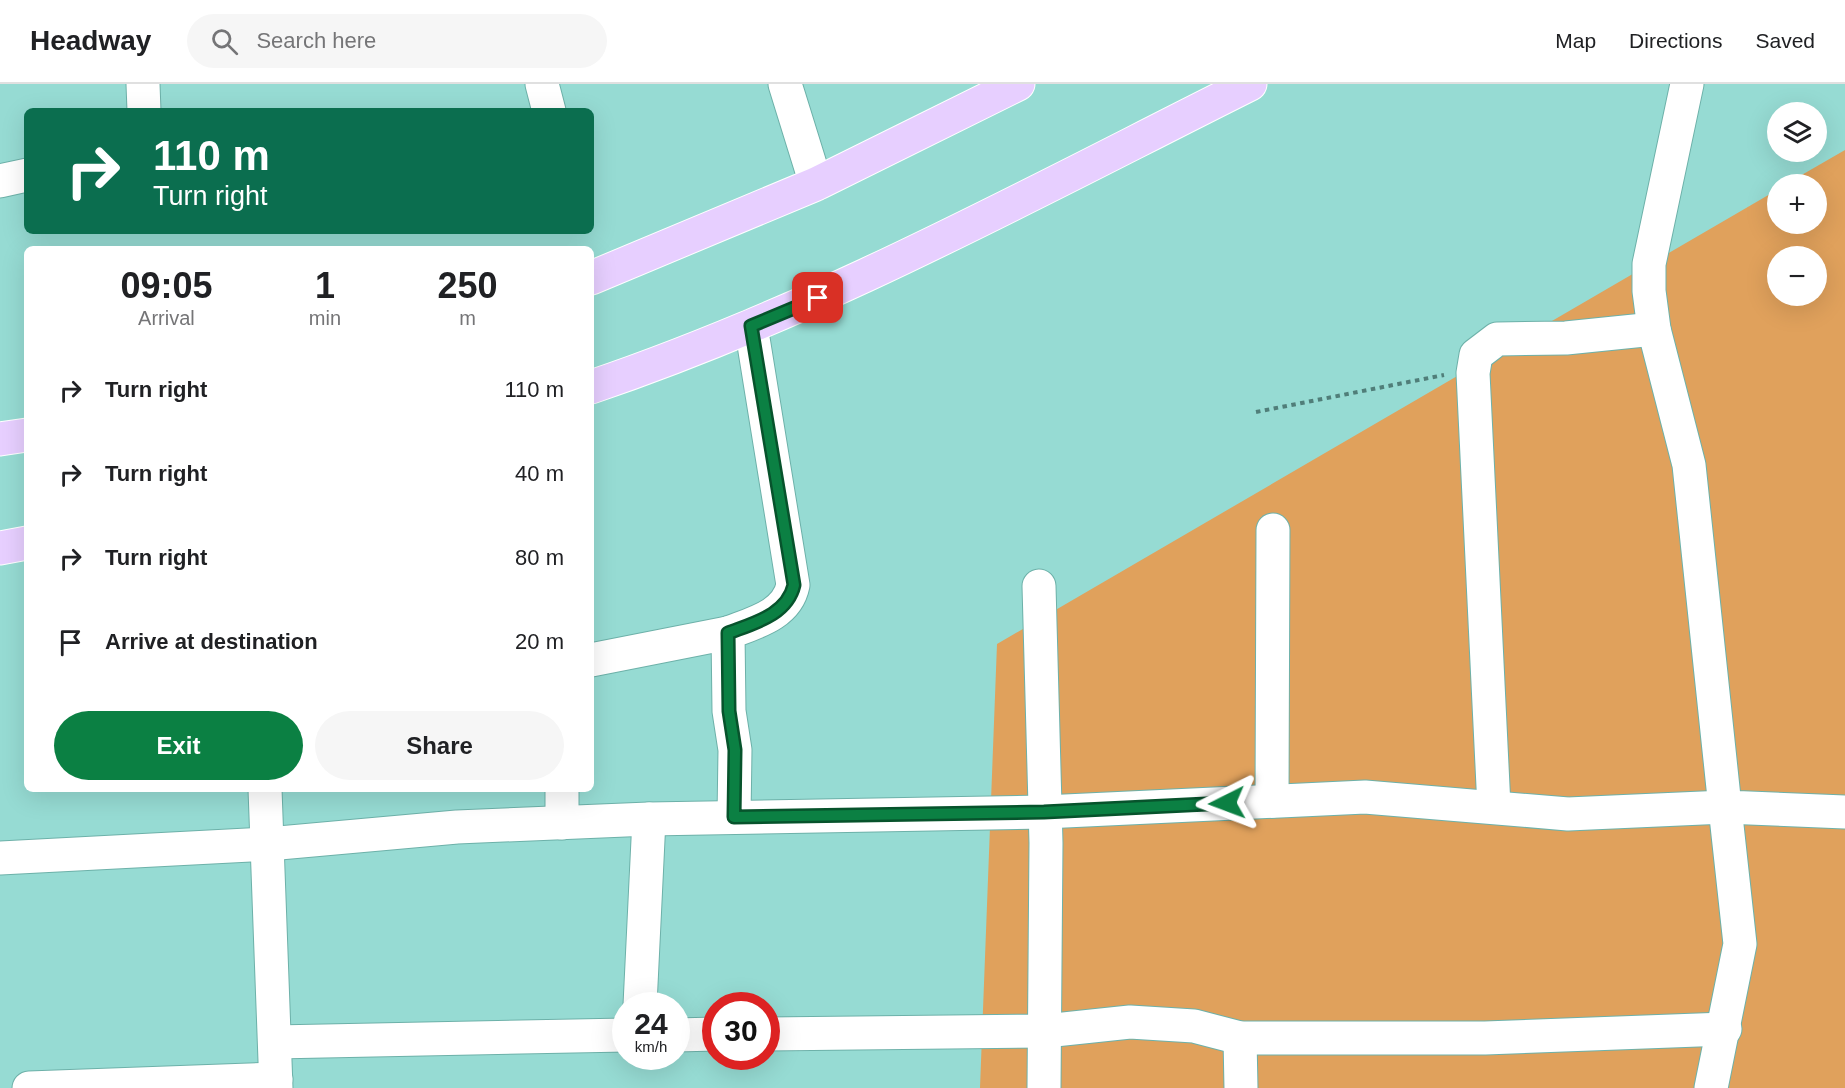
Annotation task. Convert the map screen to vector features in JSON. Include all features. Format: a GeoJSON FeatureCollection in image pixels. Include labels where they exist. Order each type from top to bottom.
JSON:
{"type":"FeatureCollection","features":[{"type":"Feature","properties":{"kind":"main road"},"geometry":{"type":"LineString","coordinates":[[594,277],[816,184],[1018,84]]}},
{"type":"Feature","properties":{"kind":"main road"},"geometry":{"type":"LineString","coordinates":[[594,386],[666,361],[840,289],[1250,84]]}},
{"type":"Feature","properties":{"kind":"main road"},"geometry":{"type":"LineString","coordinates":[[0,439],[24,435]]}},
{"type":"Feature","properties":{"kind":"main road"},"geometry":{"type":"LineString","coordinates":[[0,548],[24,544]]}},
{"type":"Feature","properties":{"kind":"street"},"geometry":{"type":"LineString","coordinates":[[143,84],[144,108]]}},
{"type":"Feature","properties":{"kind":"street"},"geometry":{"type":"LineString","coordinates":[[542,84],[548,108]]}},
{"type":"Feature","properties":{"kind":"street"},"geometry":{"type":"LineString","coordinates":[[785,84],[816,184]]}},
{"type":"Feature","properties":{"kind":"street"},"geometry":{"type":"LineString","coordinates":[[1687,84],[1649,264],[1649,291],[1653,329],[1689,465],[1740,944],[1725,1029],[1711,1088]]}},
{"type":"Feature","properties":{"kind":"street"},"geometry":{"type":"LineString","coordinates":[[0,181],[24,176]]}},
{"type":"Feature","properties":{"kind":"street"},"geometry":{"type":"LineString","coordinates":[[594,659],[728,633],[783,608],[791,598],[794,585],[751,326]]}},
{"type":"Feature","properties":{"kind":"street"},"geometry":{"type":"LineString","coordinates":[[1494,807],[1473,373],[1476,355],[1497,339],[1566,338],[1653,329]]}},
{"type":"Feature","properties":{"kind":"street"},"geometry":{"type":"LineString","coordinates":[[1272,801],[1273,530]]}},
{"type":"Feature","properties":{"kind":"street"},"geometry":{"type":"LineString","coordinates":[[1039,585],[1044,812],[1044,1088]]}},
{"type":"Feature","properties":{"kind":"street"},"geometry":{"type":"LineString","coordinates":[[728,633],[729,711],[735,750],[734,817]]}},
{"type":"Feature","properties":{"kind":"street"},"geometry":{"type":"LineString","coordinates":[[29,1088],[276,1084],[265,792]]}},
{"type":"Feature","properties":{"kind":"street"},"geometry":{"type":"LineString","coordinates":[[562,792],[562,823]]}},
{"type":"Feature","properties":{"kind":"street"},"geometry":{"type":"LineString","coordinates":[[0,858],[268,844],[457,827],[649,819],[1044,812],[1365,797],[1568,814],[1725,807],[1845,813]]}},
{"type":"Feature","properties":{"kind":"street"},"geometry":{"type":"LineString","coordinates":[[641,992],[649,819]]}},
{"type":"Feature","properties":{"kind":"street"},"geometry":{"type":"LineString","coordinates":[[780,1034],[1044,1031],[1130,1022],[1194,1026],[1240,1038],[1485,1038],[1725,1029]]}},
{"type":"Feature","properties":{"kind":"street"},"geometry":{"type":"LineString","coordinates":[[275,1042],[612,1035]]}},
{"type":"Feature","properties":{"kind":"street"},"geometry":{"type":"LineString","coordinates":[[1240,1038],[1241,1088]]}},
{"type":"Feature","properties":{"kind":"path"},"geometry":{"type":"LineString","coordinates":[[1256,412],[1446,375],[1473,373]]}},
{"type":"Feature","properties":{"kind":"shaded area"},"geometry":{"type":"Polygon","coordinates":[[[1845,150],[1845,1088],[980,1088],[997,644],[1767,196],[1767,234],[1827,234],[1827,174],[1803,174],[1845,150]]]}},
{"type":"Feature","properties":{"kind":"route"},"geometry":{"type":"LineString","coordinates":[[818,298],[751,326],[794,585],[791,598],[783,608],[753,624],[728,633],[729,711],[735,750],[734,817],[1044,812],[1227,803]]}}]}
